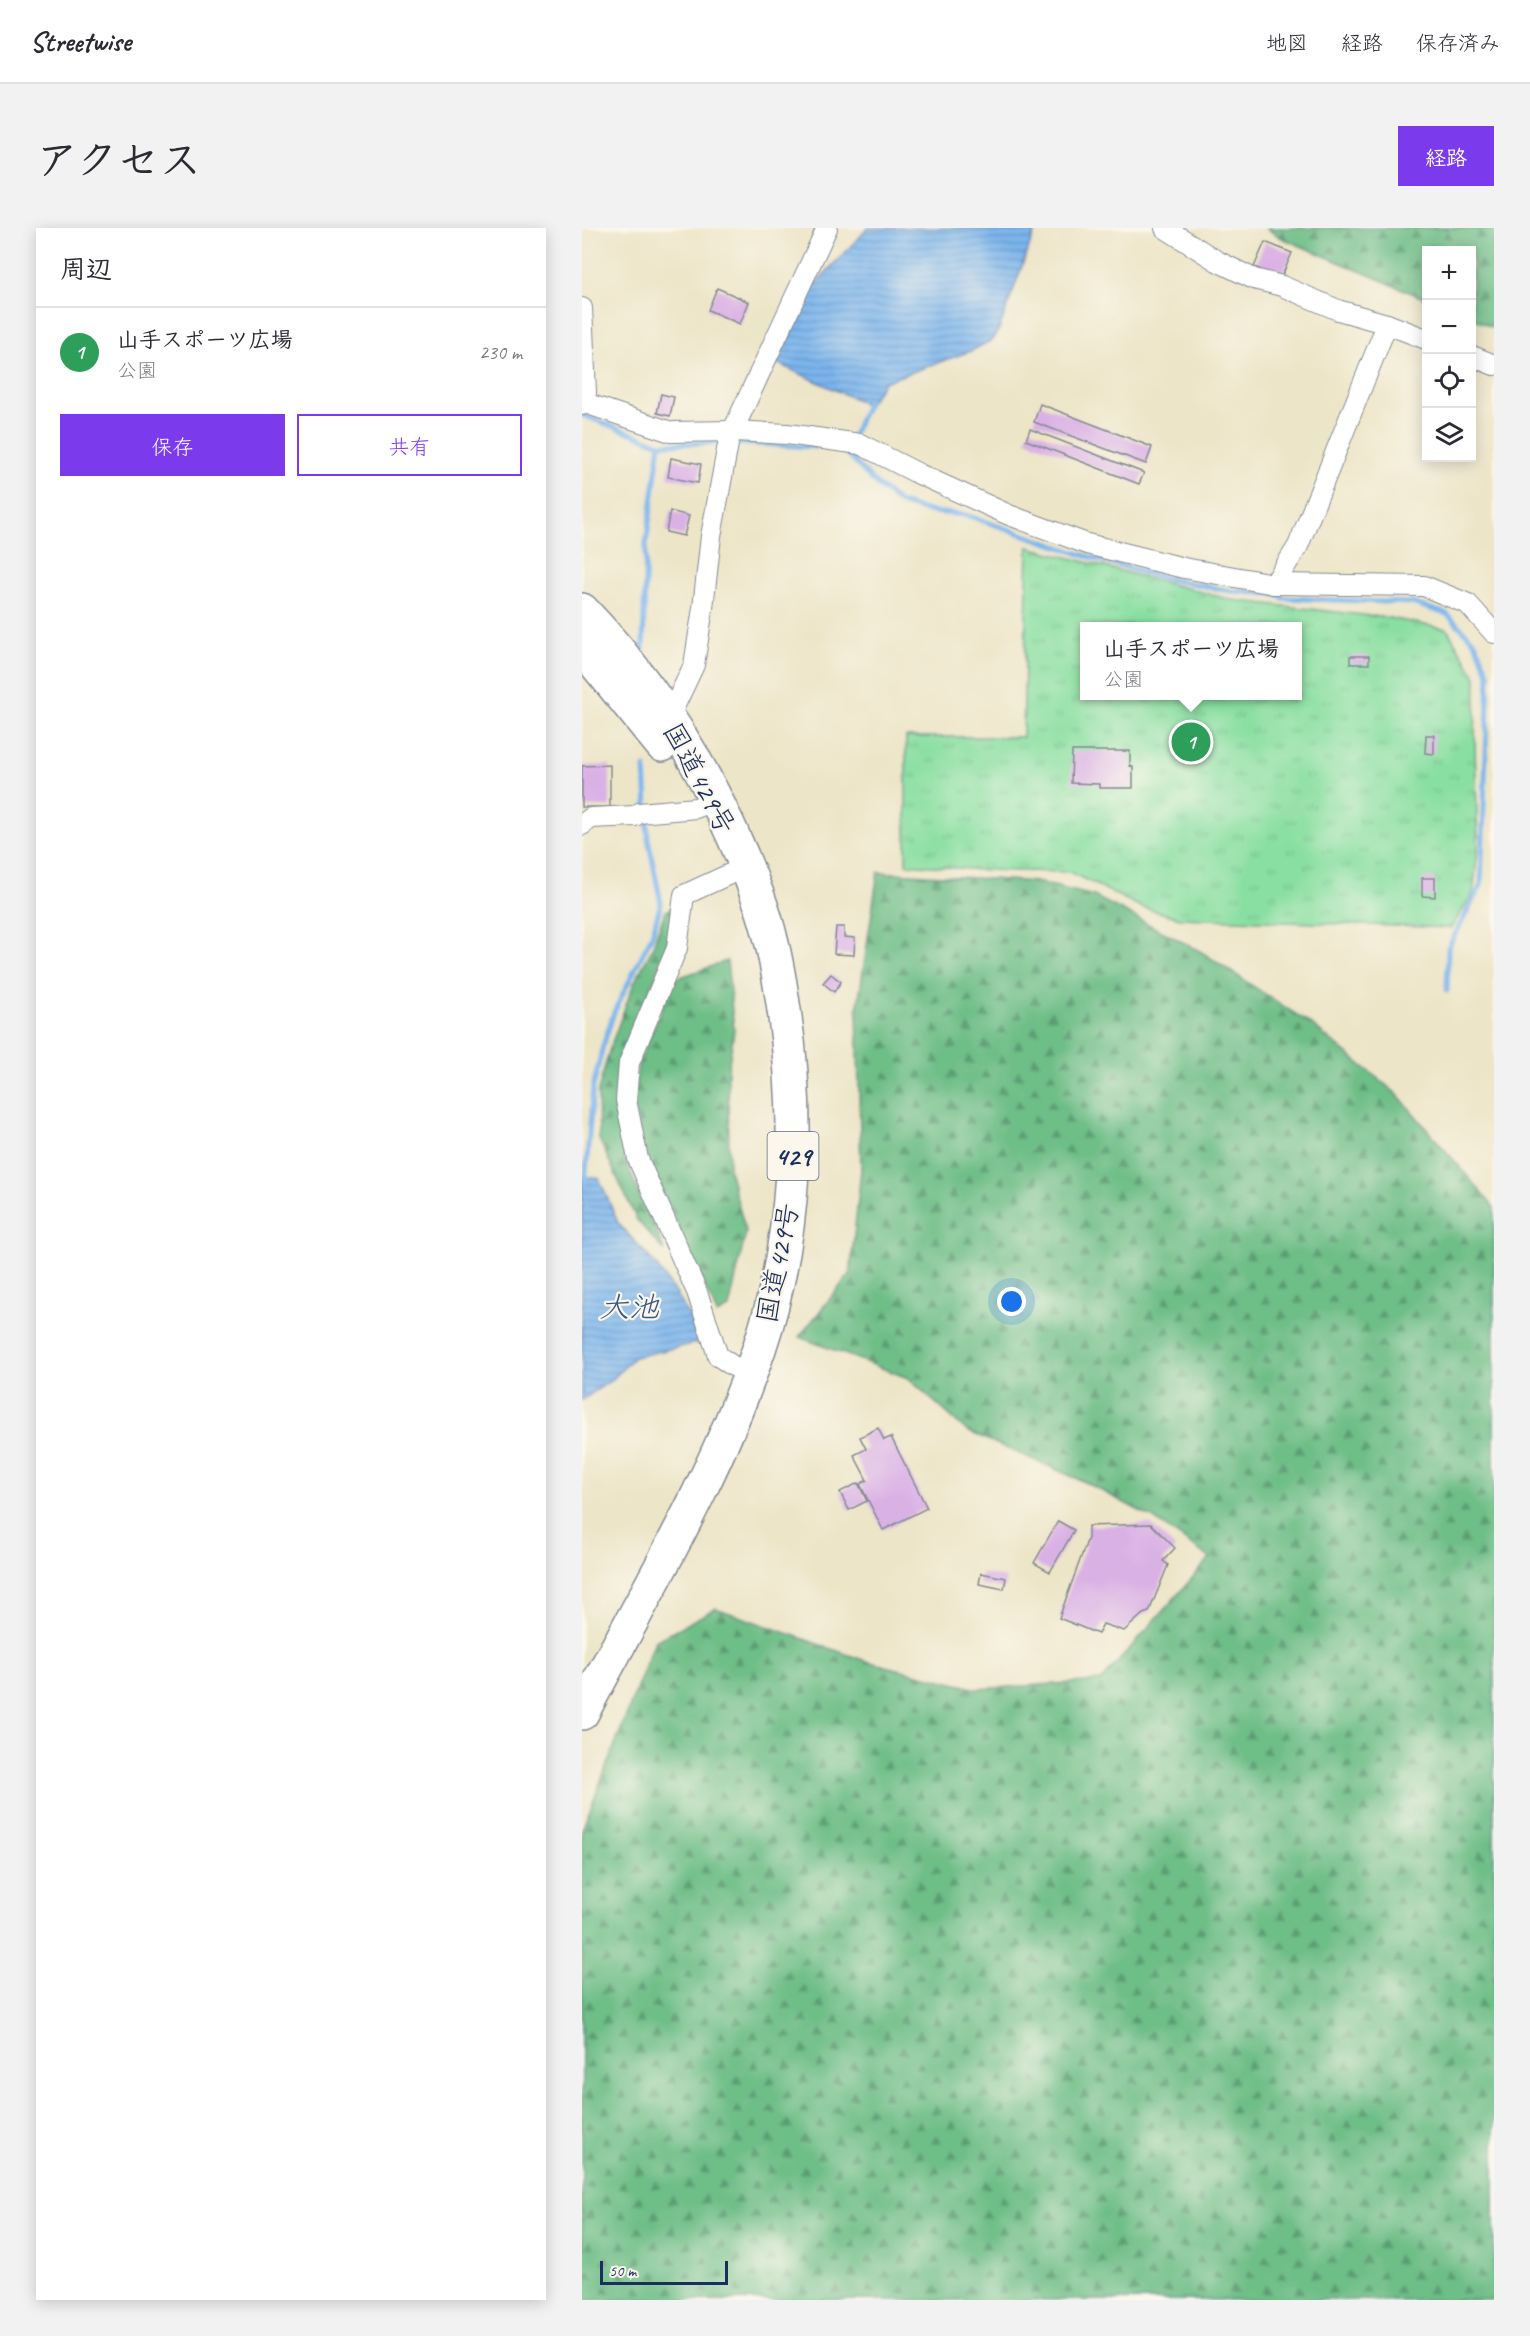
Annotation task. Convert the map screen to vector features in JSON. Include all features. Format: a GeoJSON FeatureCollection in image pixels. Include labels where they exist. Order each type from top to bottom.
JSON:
{"type":"FeatureCollection","features":[{"type":"Feature","properties":{"kind":"highway","name":"国道429号"},"geometry":{"type":"LineString","coordinates":[[582,610],[632,667],[658,721]]}},
{"type":"Feature","properties":{"kind":"highway","name":"国道429号"},"geometry":{"type":"LineString","coordinates":[[582,647],[658,721],[686,742],[706,804],[736,871],[765,917],[778,970],[790,1054],[793,1118],[792,1175],[784,1251],[768,1319],[582,1673]]}},
{"type":"Feature","properties":{"kind":"highway","name":"国道429号"},"geometry":{"type":"LineString","coordinates":[[582,1713],[706,1478],[738,1407],[742,1369]]}},
{"type":"Feature","properties":{"kind":"street"},"geometry":{"type":"LineString","coordinates":[[658,721],[682,694],[695,659],[711,536],[730,440],[827,228]]}},
{"type":"Feature","properties":{"kind":"street"},"geometry":{"type":"LineString","coordinates":[[1165,228],[1217,261],[1254,279],[1282,286],[1338,310],[1387,324],[1422,337]]}},
{"type":"Feature","properties":{"kind":"street"},"geometry":{"type":"LineString","coordinates":[[582,308],[584,404],[671,432],[730,440],[787,434],[860,444],[1009,515],[1087,543],[1184,568],[1274,584],[1424,586],[1468,604],[1494,633]]}},
{"type":"Feature","properties":{"kind":"street"},"geometry":{"type":"LineString","coordinates":[[1274,584],[1298,546],[1387,324]]}},
{"type":"Feature","properties":{"kind":"street"},"geometry":{"type":"LineString","coordinates":[[1476,358],[1494,365]]}},
{"type":"Feature","properties":{"kind":"street"},"geometry":{"type":"LineString","coordinates":[[582,825],[591,818],[635,816],[647,812],[706,804]]}},
{"type":"Feature","properties":{"kind":"street"},"geometry":{"type":"LineString","coordinates":[[736,871],[684,895],[676,948],[629,1063],[626,1100],[638,1159],[697,1292],[718,1356],[742,1369]]}},
{"type":"Feature","properties":{"kind":"green space"},"geometry":{"type":"Polygon","coordinates":[[[1266,228],[1494,228],[1494,328],[1476,320],[1476,246],[1422,246],[1422,297],[1282,238],[1266,228]]]}},
{"type":"Feature","properties":{"kind":"green space"},"geometry":{"type":"Polygon","coordinates":[[[1028,547],[1232,600],[1389,618],[1447,629],[1476,677],[1475,747],[1478,849],[1473,894],[1451,928],[1180,918],[1141,907],[1070,872],[981,870],[906,864],[906,737],[1023,737],[1028,547]]]}},
{"type":"Feature","properties":{"kind":"green space"},"geometry":{"type":"Polygon","coordinates":[[[878,872],[1037,882],[1094,896],[1200,951],[1312,1025],[1397,1094],[1494,1207],[1494,2300],[582,2300],[582,1830],[655,1641],[716,1608],[866,1661],[977,1689],[1101,1681],[1210,1558],[1151,1517],[1087,1483],[967,1431],[908,1378],[799,1337],[850,1274],[861,1170],[857,1011],[878,872]]]}},
{"type":"Feature","properties":{"kind":"green space"},"geometry":{"type":"Polygon","coordinates":[[[671,908],[672,923],[668,942],[626,1047],[618,1079],[617,1096],[620,1129],[627,1162],[664,1251],[637,1220],[599,1139],[598,1091],[610,1048],[634,983],[652,949],[665,912],[671,908]]]}},
{"type":"Feature","properties":{"kind":"green space"},"geometry":{"type":"Polygon","coordinates":[[[727,961],[734,1030],[728,1070],[729,1170],[746,1232],[729,1308],[717,1314],[641,1142],[634,1103],[638,1065],[674,979],[727,961]]]}},
{"type":"Feature","properties":{"kind":"water"},"geometry":{"type":"Polygon","coordinates":[[[868,228],[1036,228],[999,329],[992,340],[971,351],[884,382],[868,405],[772,361],[804,289],[813,286],[868,228]]]}},
{"type":"Feature","properties":{"kind":"water","name":"大池"},"geometry":{"type":"Polygon","coordinates":[[[582,1178],[599,1178],[618,1223],[655,1264],[676,1293],[693,1323],[698,1343],[634,1357],[613,1379],[582,1400],[582,1178]]]}},
{"type":"Feature","properties":{"kind":"building"},"geometry":{"type":"Polygon","coordinates":[[[1265,242],[1292,253],[1281,278],[1254,267],[1265,242]]]}},
{"type":"Feature","properties":{"kind":"building"},"geometry":{"type":"Polygon","coordinates":[[[717,288],[749,302],[740,324],[708,310],[717,288]]]}},
{"type":"Feature","properties":{"kind":"building"},"geometry":{"type":"Polygon","coordinates":[[[661,394],[674,397],[670,416],[657,413],[661,394]]]}},
{"type":"Feature","properties":{"kind":"building"},"geometry":{"type":"Polygon","coordinates":[[[1040,404],[1152,447],[1146,464],[1034,422],[1040,404]]]}},
{"type":"Feature","properties":{"kind":"building"},"geometry":{"type":"Polygon","coordinates":[[[1030,429],[1144,473],[1139,484],[1026,440],[1030,429]]]}},
{"type":"Feature","properties":{"kind":"building"},"geometry":{"type":"Polygon","coordinates":[[[671,458],[701,464],[698,483],[668,477],[671,458]]]}},
{"type":"Feature","properties":{"kind":"building"},"geometry":{"type":"Polygon","coordinates":[[[670,511],[689,516],[684,536],[666,532],[670,511]]]}},
{"type":"Feature","properties":{"kind":"building"},"geometry":{"type":"Polygon","coordinates":[[[1350,656],[1369,656],[1369,664],[1350,664],[1350,656]]]}},
{"type":"Feature","properties":{"kind":"building"},"geometry":{"type":"Polygon","coordinates":[[[1426,735],[1434,735],[1434,754],[1425,753],[1426,735]]]}},
{"type":"Feature","properties":{"kind":"building"},"geometry":{"type":"Polygon","coordinates":[[[1072,751],[1130,751],[1133,788],[1099,788],[1099,784],[1071,783],[1072,751]]]}},
{"type":"Feature","properties":{"kind":"building"},"geometry":{"type":"Polygon","coordinates":[[[610,765],[610,807],[582,807],[582,766],[610,765]]]}},
{"type":"Feature","properties":{"kind":"building"},"geometry":{"type":"Polygon","coordinates":[[[1422,878],[1435,878],[1435,897],[1422,896],[1422,878]]]}},
{"type":"Feature","properties":{"kind":"building"},"geometry":{"type":"Polygon","coordinates":[[[836,927],[844,927],[844,937],[855,938],[854,955],[834,954],[836,927]]]}},
{"type":"Feature","properties":{"kind":"building"},"geometry":{"type":"Polygon","coordinates":[[[831,974],[841,982],[834,992],[823,983],[831,974]]]}},
{"type":"Feature","properties":{"kind":"building"},"geometry":{"type":"Polygon","coordinates":[[[878,1428],[884,1440],[891,1437],[927,1508],[883,1530],[860,1484],[867,1480],[854,1455],[866,1449],[860,1437],[878,1428]]]}},
{"type":"Feature","properties":{"kind":"building"},"geometry":{"type":"Polygon","coordinates":[[[858,1483],[867,1501],[849,1510],[840,1492],[858,1483]]]}},
{"type":"Feature","properties":{"kind":"building"},"geometry":{"type":"Polygon","coordinates":[[[1058,1521],[1074,1530],[1050,1572],[1034,1563],[1058,1521]]]}},
{"type":"Feature","properties":{"kind":"building"},"geometry":{"type":"Polygon","coordinates":[[[1151,1524],[1175,1548],[1163,1561],[1168,1565],[1149,1612],[1143,1614],[1124,1631],[1103,1624],[1098,1634],[1059,1618],[1088,1538],[1088,1526],[1151,1524]]]}},
{"type":"Feature","properties":{"kind":"building"},"geometry":{"type":"Polygon","coordinates":[[[981,1573],[1006,1578],[1004,1589],[979,1584],[981,1573]]]}},
{"type":"Feature","properties":{"kind":"waterway"},"geometry":{"type":"LineString","coordinates":[[853,435],[869,400]]}},
{"type":"Feature","properties":{"kind":"waterway"},"geometry":{"type":"LineString","coordinates":[[582,415],[660,444],[646,544],[643,649]]}},
{"type":"Feature","properties":{"kind":"waterway"},"geometry":{"type":"LineString","coordinates":[[660,444],[723,443]]}},
{"type":"Feature","properties":{"kind":"waterway"},"geometry":{"type":"LineString","coordinates":[[733,443],[816,447]]}},
{"type":"Feature","properties":{"kind":"waterway"},"geometry":{"type":"LineString","coordinates":[[843,450],[876,484],[900,503],[932,512],[966,515],[1083,555],[1164,578],[1231,591],[1274,594],[1283,598],[1412,603],[1447,614],[1475,642],[1489,674],[1481,885],[1448,948],[1447,991]]}},
{"type":"Feature","properties":{"kind":"waterway"},"geometry":{"type":"LineString","coordinates":[[645,767],[647,808]]}},
{"type":"Feature","properties":{"kind":"waterway"},"geometry":{"type":"LineString","coordinates":[[585,1183],[593,1087],[603,1046],[614,1012],[652,935],[661,903],[648,838],[647,817]]}},
{"type":"Feature","properties":{"kind":"place","name":"山手スポーツ広場"},"geometry":{"type":"Point","coordinates":[1191,742]}}]}
